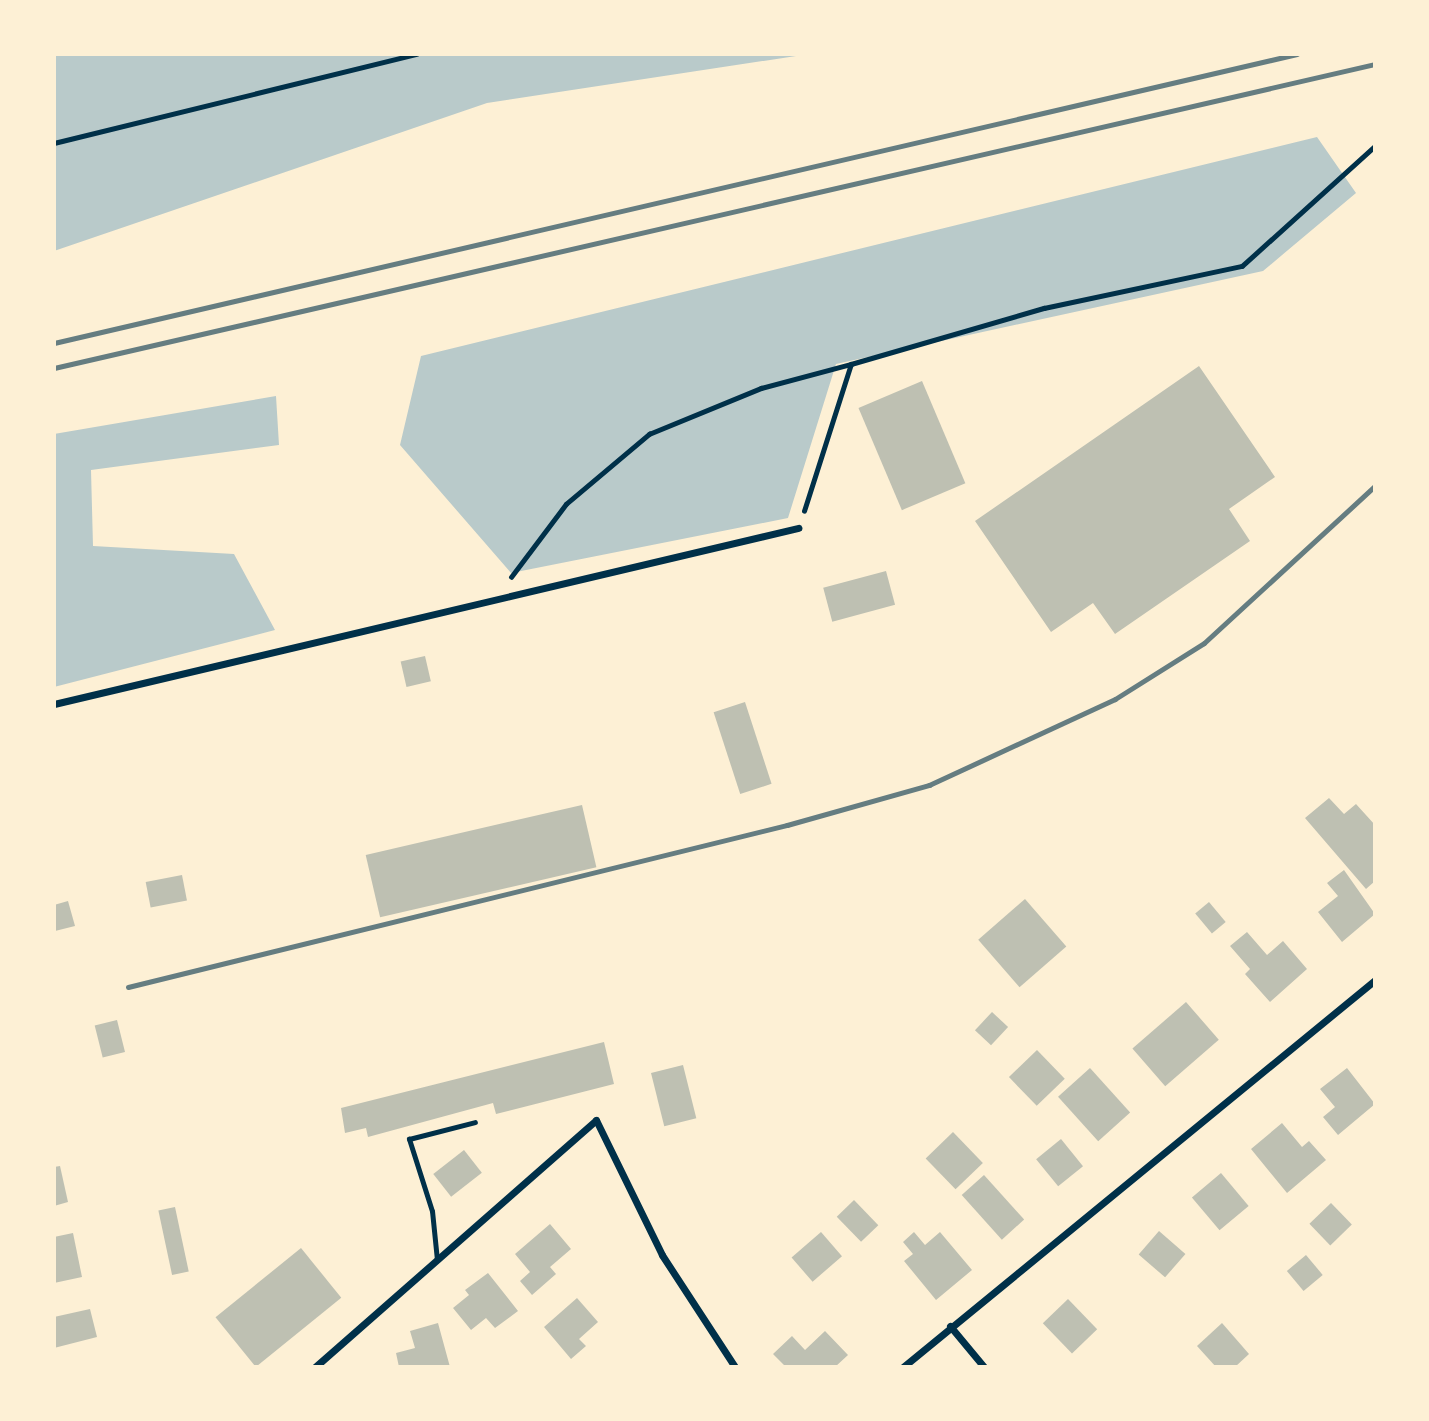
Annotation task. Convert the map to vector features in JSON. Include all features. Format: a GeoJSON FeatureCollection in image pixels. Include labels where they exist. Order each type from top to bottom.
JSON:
{"type":"FeatureCollection","features":[{"type":"Feature","properties":{"kind":"street"},"geometry":{"type":"LineString","coordinates":[[54,704],[798,528]]}},
{"type":"Feature","properties":{"kind":"street"},"geometry":{"type":"LineString","coordinates":[[903,1367],[1375,981]]}},
{"type":"Feature","properties":{"kind":"street"},"geometry":{"type":"LineString","coordinates":[[316,1367],[596,1120],[662,1255],[735,1367]]}},
{"type":"Feature","properties":{"kind":"street"},"geometry":{"type":"LineString","coordinates":[[950,1326],[984,1367]]}},
{"type":"Feature","properties":{"kind":"lane"},"geometry":{"type":"LineString","coordinates":[[437,1260],[432,1211],[409,1139],[475,1122]]}},
{"type":"Feature","properties":{"kind":"path"},"geometry":{"type":"LineString","coordinates":[[54,143],[416,54]]}},
{"type":"Feature","properties":{"kind":"path"},"geometry":{"type":"LineString","coordinates":[[494,600],[566,504],[649,434],[761,388],[1044,308],[1242,266],[1375,146]]}},
{"type":"Feature","properties":{"kind":"path"},"geometry":{"type":"LineString","coordinates":[[798,528],[850,364]]}},
{"type":"Feature","properties":{"kind":"shaded area"},"geometry":{"type":"Polygon","coordinates":[[[54,54],[809,54],[487,103],[54,251],[54,54]]]}},
{"type":"Feature","properties":{"kind":"shaded area"},"geometry":{"type":"Polygon","coordinates":[[[1317,137],[1356,193],[1263,271],[836,364],[788,518],[511,573],[400,445],[421,356],[1317,137]]]}},
{"type":"Feature","properties":{"kind":"shaded area"},"geometry":{"type":"Polygon","coordinates":[[[276,396],[279,445],[91,470],[93,546],[234,554],[275,630],[54,687],[54,434],[276,396]]]}},
{"type":"Feature","properties":{"kind":"building"},"geometry":{"type":"Polygon","coordinates":[[[1199,366],[1275,477],[1229,509],[1250,541],[1115,634],[1093,603],[1051,632],[975,521],[1199,366]]]}},
{"type":"Feature","properties":{"kind":"building"},"geometry":{"type":"Polygon","coordinates":[[[922,381],[965,483],[902,510],[858,408],[922,381]]]}},
{"type":"Feature","properties":{"kind":"building"},"geometry":{"type":"Polygon","coordinates":[[[886,571],[895,605],[832,622],[823,588],[886,571]]]}},
{"type":"Feature","properties":{"kind":"building"},"geometry":{"type":"Polygon","coordinates":[[[425,656],[431,681],[406,687],[401,662],[425,656]]]}},
{"type":"Feature","properties":{"kind":"building"},"geometry":{"type":"Polygon","coordinates":[[[745,702],[772,784],[740,794],[714,712],[745,702]]]}},
{"type":"Feature","properties":{"kind":"building"},"geometry":{"type":"Polygon","coordinates":[[[1329,798],[1344,814],[1356,804],[1375,825],[1375,881],[1366,889],[1305,818],[1329,798]]]}},
{"type":"Feature","properties":{"kind":"building"},"geometry":{"type":"Polygon","coordinates":[[[582,805],[596,867],[380,917],[366,855],[582,805]]]}},
{"type":"Feature","properties":{"kind":"building"},"geometry":{"type":"Polygon","coordinates":[[[1344,870],[1375,914],[1342,942],[1318,912],[1338,896],[1327,883],[1344,870]]]}},
{"type":"Feature","properties":{"kind":"building"},"geometry":{"type":"Polygon","coordinates":[[[182,875],[187,901],[151,908],[146,882],[182,875]]]}},
{"type":"Feature","properties":{"kind":"building"},"geometry":{"type":"Polygon","coordinates":[[[1025,899],[1066,947],[1020,987],[978,940],[1025,899]]]}},
{"type":"Feature","properties":{"kind":"building"},"geometry":{"type":"Polygon","coordinates":[[[68,901],[75,926],[55,931],[54,905],[68,901]]]}},
{"type":"Feature","properties":{"kind":"building"},"geometry":{"type":"Polygon","coordinates":[[[1209,902],[1226,922],[1212,933],[1195,914],[1209,902]]]}},
{"type":"Feature","properties":{"kind":"building"},"geometry":{"type":"Polygon","coordinates":[[[1247,932],[1267,955],[1283,941],[1307,969],[1270,1002],[1245,974],[1250,969],[1230,946],[1247,932]]]}},
{"type":"Feature","properties":{"kind":"building"},"geometry":{"type":"Polygon","coordinates":[[[1186,1002],[1219,1040],[1165,1086],[1132,1049],[1186,1002]]]}},
{"type":"Feature","properties":{"kind":"building"},"geometry":{"type":"Polygon","coordinates":[[[992,1012],[1008,1027],[991,1045],[975,1030],[992,1012]]]}},
{"type":"Feature","properties":{"kind":"building"},"geometry":{"type":"Polygon","coordinates":[[[117,1020],[125,1052],[103,1058],[95,1026],[117,1020]]]}},
{"type":"Feature","properties":{"kind":"building"},"geometry":{"type":"Polygon","coordinates":[[[604,1042],[614,1084],[496,1114],[493,1103],[368,1137],[366,1128],[345,1133],[341,1108],[604,1042]]]}},
{"type":"Feature","properties":{"kind":"building"},"geometry":{"type":"Polygon","coordinates":[[[1037,1050],[1065,1079],[1037,1106],[1009,1077],[1037,1050]]]}},
{"type":"Feature","properties":{"kind":"building"},"geometry":{"type":"Polygon","coordinates":[[[683,1065],[696,1118],[664,1126],[651,1073],[683,1065]]]}},
{"type":"Feature","properties":{"kind":"building"},"geometry":{"type":"Polygon","coordinates":[[[1090,1068],[1130,1113],[1098,1141],[1058,1097],[1090,1068]]]}},
{"type":"Feature","properties":{"kind":"building"},"geometry":{"type":"Polygon","coordinates":[[[1347,1068],[1375,1104],[1338,1135],[1323,1117],[1335,1107],[1320,1089],[1347,1068]]]}},
{"type":"Feature","properties":{"kind":"building"},"geometry":{"type":"Polygon","coordinates":[[[1282,1123],[1302,1147],[1309,1141],[1326,1160],[1287,1193],[1251,1149],[1282,1123]]]}},
{"type":"Feature","properties":{"kind":"building"},"geometry":{"type":"Polygon","coordinates":[[[953,1132],[983,1163],[956,1189],[926,1158],[953,1132]]]}},
{"type":"Feature","properties":{"kind":"building"},"geometry":{"type":"Polygon","coordinates":[[[1061,1139],[1083,1166],[1058,1186],[1036,1159],[1061,1139]]]}},
{"type":"Feature","properties":{"kind":"building"},"geometry":{"type":"Polygon","coordinates":[[[464,1150],[482,1173],[451,1197],[433,1174],[464,1150]]]}},
{"type":"Feature","properties":{"kind":"building"},"geometry":{"type":"Polygon","coordinates":[[[60,1166],[68,1202],[54,1206],[54,1167],[60,1166]]]}},
{"type":"Feature","properties":{"kind":"building"},"geometry":{"type":"Polygon","coordinates":[[[1221,1173],[1249,1206],[1220,1230],[1192,1197],[1221,1173]]]}},
{"type":"Feature","properties":{"kind":"building"},"geometry":{"type":"Polygon","coordinates":[[[984,1175],[1024,1220],[1002,1240],[962,1195],[984,1175]]]}},
{"type":"Feature","properties":{"kind":"building"},"geometry":{"type":"Polygon","coordinates":[[[854,1200],[878,1225],[861,1242],[837,1217],[854,1200]]]}},
{"type":"Feature","properties":{"kind":"building"},"geometry":{"type":"Polygon","coordinates":[[[1331,1203],[1352,1225],[1330,1245],[1309,1224],[1331,1203]]]}},
{"type":"Feature","properties":{"kind":"building"},"geometry":{"type":"Polygon","coordinates":[[[175,1207],[189,1272],[172,1275],[158,1211],[175,1207]]]}},
{"type":"Feature","properties":{"kind":"building"},"geometry":{"type":"Polygon","coordinates":[[[550,1224],[571,1249],[550,1267],[556,1274],[532,1295],[520,1281],[530,1272],[515,1254],[550,1224]]]}},
{"type":"Feature","properties":{"kind":"building"},"geometry":{"type":"Polygon","coordinates":[[[1159,1231],[1185,1254],[1165,1277],[1139,1254],[1159,1231]]]}},
{"type":"Feature","properties":{"kind":"building"},"geometry":{"type":"Polygon","coordinates":[[[821,1232],[842,1256],[813,1282],[792,1258],[821,1232]]]}},
{"type":"Feature","properties":{"kind":"building"},"geometry":{"type":"Polygon","coordinates":[[[914,1232],[925,1245],[940,1232],[972,1270],[936,1300],[904,1261],[913,1254],[903,1242],[914,1232]]]}},
{"type":"Feature","properties":{"kind":"building"},"geometry":{"type":"Polygon","coordinates":[[[73,1233],[82,1277],[54,1283],[54,1237],[73,1233]]]}},
{"type":"Feature","properties":{"kind":"building"},"geometry":{"type":"Polygon","coordinates":[[[301,1248],[341,1298],[256,1367],[216,1317],[301,1248]]]}},
{"type":"Feature","properties":{"kind":"building"},"geometry":{"type":"Polygon","coordinates":[[[1306,1255],[1323,1275],[1304,1291],[1287,1271],[1306,1255]]]}},
{"type":"Feature","properties":{"kind":"building"},"geometry":{"type":"Polygon","coordinates":[[[488,1273],[518,1311],[495,1328],[486,1318],[471,1330],[453,1308],[469,1295],[465,1290],[488,1273]]]}},
{"type":"Feature","properties":{"kind":"building"},"geometry":{"type":"Polygon","coordinates":[[[577,1298],[598,1322],[579,1339],[586,1346],[571,1359],[544,1327],[577,1298]]]}},
{"type":"Feature","properties":{"kind":"building"},"geometry":{"type":"Polygon","coordinates":[[[1068,1299],[1097,1329],[1072,1354],[1043,1323],[1068,1299]]]}},
{"type":"Feature","properties":{"kind":"building"},"geometry":{"type":"Polygon","coordinates":[[[90,1309],[97,1337],[54,1348],[54,1317],[90,1309]]]}},
{"type":"Feature","properties":{"kind":"building"},"geometry":{"type":"Polygon","coordinates":[[[438,1323],[450,1367],[399,1367],[396,1353],[415,1348],[410,1331],[438,1323]]]}},
{"type":"Feature","properties":{"kind":"building"},"geometry":{"type":"Polygon","coordinates":[[[1222,1323],[1249,1354],[1235,1367],[1216,1367],[1197,1346],[1222,1323]]]}},
{"type":"Feature","properties":{"kind":"building"},"geometry":{"type":"Polygon","coordinates":[[[825,1331],[848,1355],[835,1367],[786,1367],[773,1354],[792,1336],[805,1350],[825,1331]]]}},
{"type":"Feature","properties":{"kind":"railway"},"geometry":{"type":"LineString","coordinates":[[54,343],[1297,54]]}},
{"type":"Feature","properties":{"kind":"railway"},"geometry":{"type":"LineString","coordinates":[[54,368],[1375,64]]}},
{"type":"Feature","properties":{"kind":"railway"},"geometry":{"type":"LineString","coordinates":[[128,987],[787,825],[929,785],[1115,699],[1204,643],[1375,486]]}}]}
